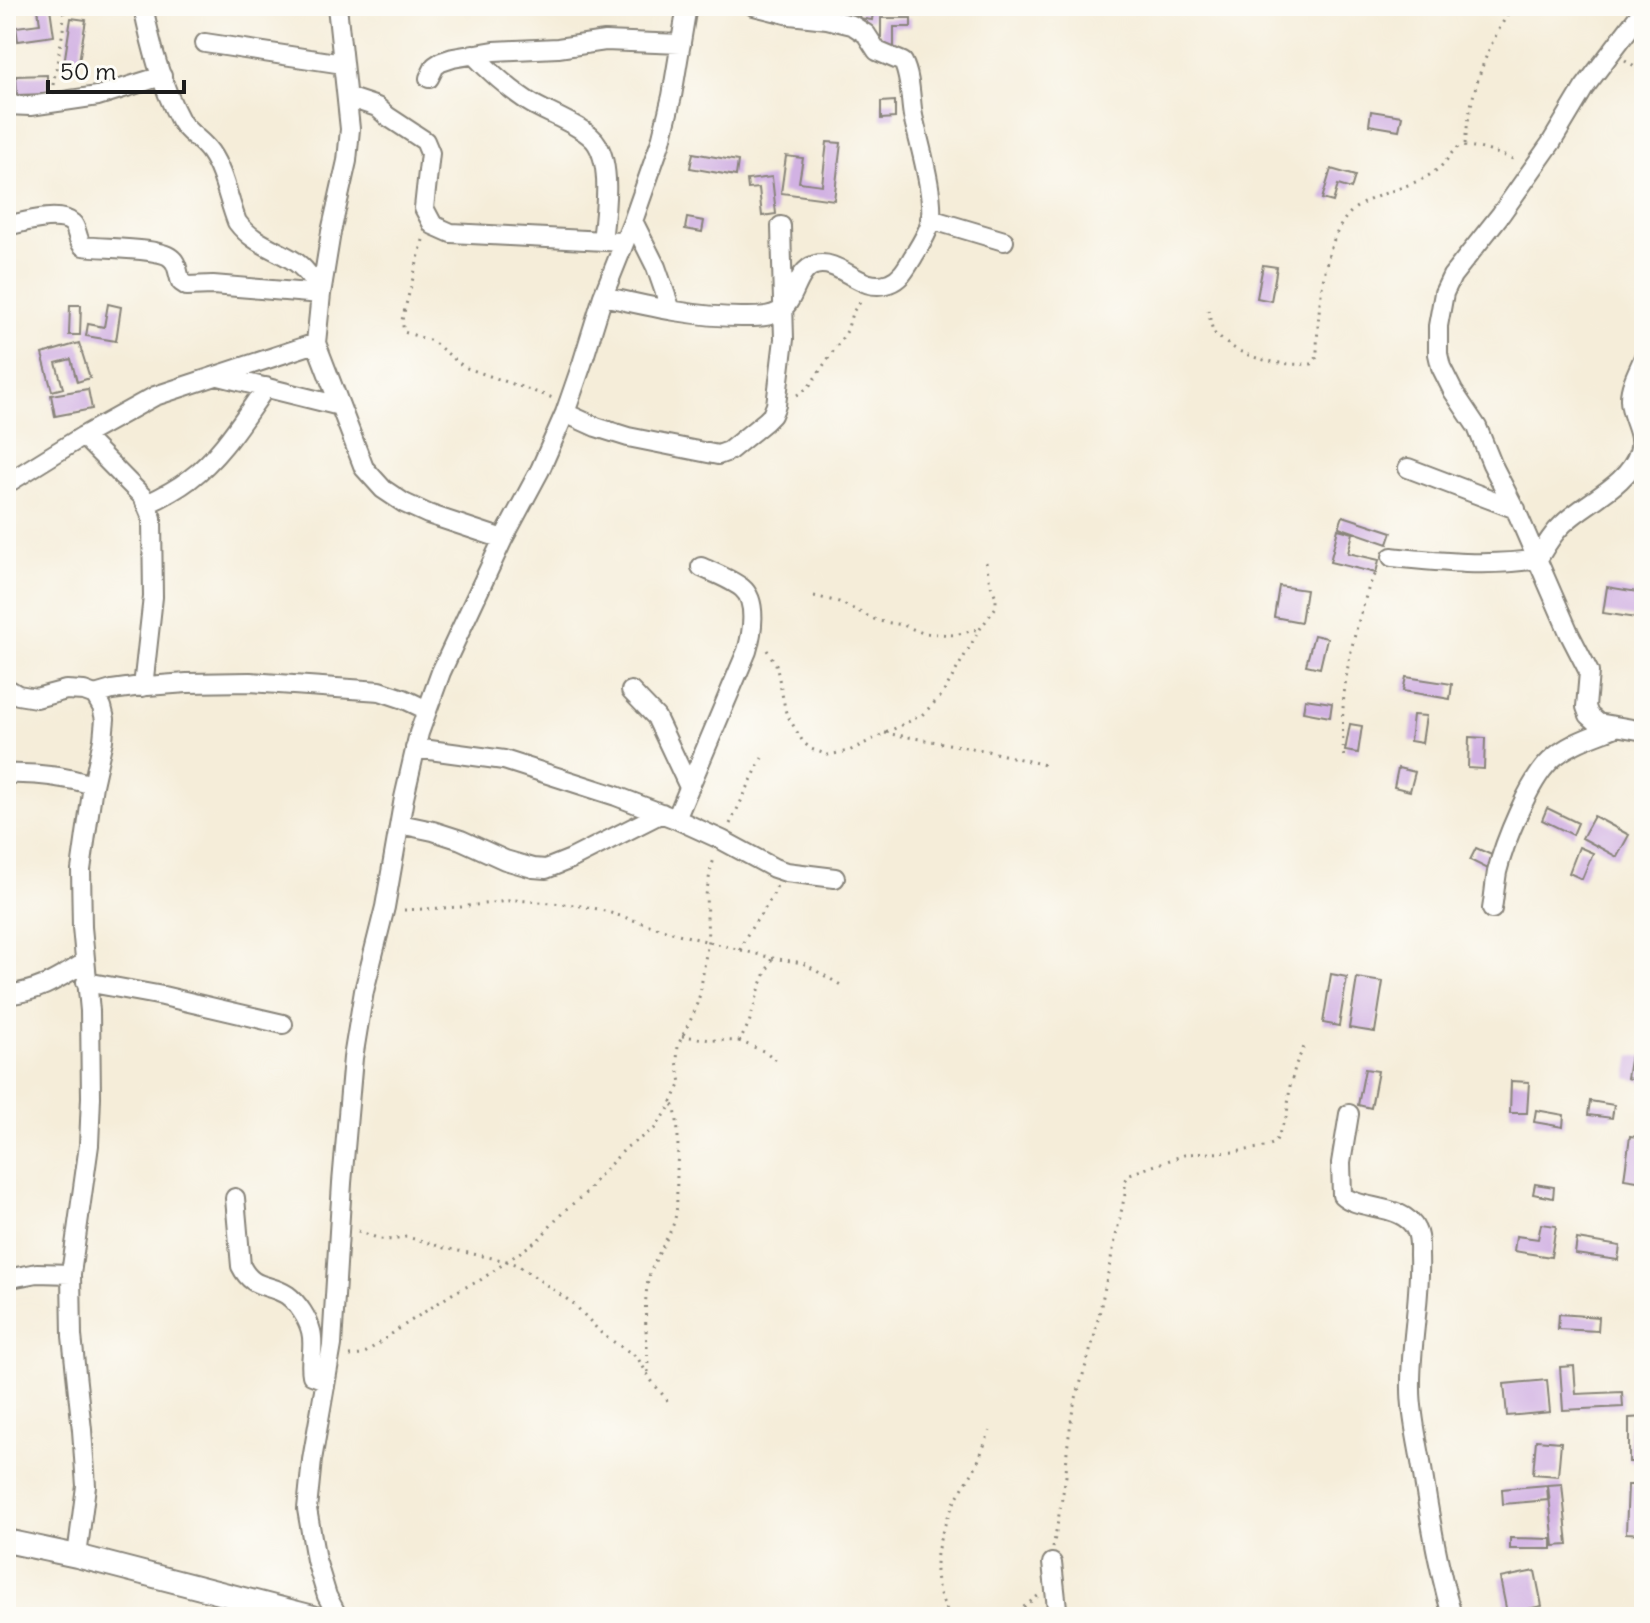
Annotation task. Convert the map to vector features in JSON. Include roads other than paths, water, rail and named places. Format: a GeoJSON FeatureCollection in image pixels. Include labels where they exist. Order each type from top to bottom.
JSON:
{"type":"FeatureCollection","features":[{"type":"Feature","properties":{"kind":"street"},"geometry":{"type":"LineString","coordinates":[[143,6],[162,76],[181,123],[215,160],[237,222],[258,243],[297,263],[312,277],[321,294]]}},
{"type":"Feature","properties":{"kind":"street"},"geometry":{"type":"LineString","coordinates":[[337,6],[350,129],[347,161],[321,294],[316,343],[364,468],[383,489],[428,514],[503,539]]}},
{"type":"Feature","properties":{"kind":"street"},"geometry":{"type":"LineString","coordinates":[[603,296],[711,316],[769,315],[783,309],[807,268],[812,266],[834,266],[858,280],[877,285],[896,280],[907,268],[927,230],[930,219],[928,184],[903,62],[877,51],[866,34],[852,25],[754,6]]}},
{"type":"Feature","properties":{"kind":"street"},"geometry":{"type":"LineString","coordinates":[[338,1617],[327,1596],[316,1560],[307,1509],[330,1357],[353,1058],[415,748],[441,672],[503,539],[540,470],[566,408],[603,296],[661,141],[691,8]]}},
{"type":"Feature","properties":{"kind":"street"},"geometry":{"type":"LineString","coordinates":[[1644,9],[1584,88],[1551,143],[1501,214],[1452,276],[1444,293],[1438,326],[1441,367],[1477,427],[1589,672],[1586,707],[1589,715],[1598,723],[1644,731]]}},
{"type":"Feature","properties":{"kind":"street"},"geometry":{"type":"LineString","coordinates":[[429,78],[441,62],[494,51],[558,48],[605,41],[681,44]]}},
{"type":"Feature","properties":{"kind":"street"},"geometry":{"type":"LineString","coordinates":[[205,43],[343,64]]}},
{"type":"Feature","properties":{"kind":"street"},"geometry":{"type":"LineString","coordinates":[[473,54],[491,73],[526,100],[596,141],[605,175],[602,241]]}},
{"type":"Feature","properties":{"kind":"street"},"geometry":{"type":"LineString","coordinates":[[6,105],[30,106],[98,96],[162,76]]}},
{"type":"Feature","properties":{"kind":"street"},"geometry":{"type":"LineString","coordinates":[[347,97],[377,107],[425,141],[430,153],[424,208],[433,225],[451,233],[624,242]]}},
{"type":"Feature","properties":{"kind":"street"},"geometry":{"type":"LineString","coordinates":[[6,226],[43,218],[69,221],[74,225],[79,243],[83,246],[169,256],[175,261],[181,282],[187,286],[213,285],[321,294]]}},
{"type":"Feature","properties":{"kind":"street"},"geometry":{"type":"LineString","coordinates":[[930,219],[1004,241]]}},
{"type":"Feature","properties":{"kind":"street"},"geometry":{"type":"LineString","coordinates":[[633,221],[656,267],[671,310]]}},
{"type":"Feature","properties":{"kind":"street"},"geometry":{"type":"LineString","coordinates":[[566,408],[596,427],[628,437],[715,455],[729,451],[766,421],[774,411],[784,339],[781,226]]}},
{"type":"Feature","properties":{"kind":"street"},"geometry":{"type":"LineString","coordinates":[[6,484],[155,396],[316,343]]}},
{"type":"Feature","properties":{"kind":"street"},"geometry":{"type":"LineString","coordinates":[[1538,559],[1550,537],[1564,522],[1609,490],[1639,453],[1641,440],[1629,396],[1644,357]]}},
{"type":"Feature","properties":{"kind":"street"},"geometry":{"type":"LineString","coordinates":[[219,376],[340,406]]}},
{"type":"Feature","properties":{"kind":"street"},"geometry":{"type":"LineString","coordinates":[[147,504],[191,478],[209,461],[237,429],[266,387]]}},
{"type":"Feature","properties":{"kind":"street"},"geometry":{"type":"LineString","coordinates":[[83,436],[136,488],[152,518],[153,597],[143,687]]}},
{"type":"Feature","properties":{"kind":"street"},"geometry":{"type":"LineString","coordinates":[[1408,468],[1516,509]]}},
{"type":"Feature","properties":{"kind":"street"},"geometry":{"type":"LineString","coordinates":[[1392,557],[1473,565],[1538,559]]}},
{"type":"Feature","properties":{"kind":"street"},"geometry":{"type":"LineString","coordinates":[[400,824],[461,840],[519,864],[546,869],[669,816],[689,787],[747,651],[751,627],[749,598],[744,590],[701,567]]}},
{"type":"Feature","properties":{"kind":"street"},"geometry":{"type":"LineString","coordinates":[[6,688],[10,692],[36,698],[66,690],[95,695],[112,690],[187,683],[250,682],[380,691],[427,710]]}},
{"type":"Feature","properties":{"kind":"street"},"geometry":{"type":"LineString","coordinates":[[631,691],[656,717],[689,787]]}},
{"type":"Feature","properties":{"kind":"street"},"geometry":{"type":"LineString","coordinates":[[77,1556],[86,1486],[72,1336],[71,1274],[89,1145],[90,1032],[81,870],[105,719],[95,695]]}},
{"type":"Feature","properties":{"kind":"street"},"geometry":{"type":"LineString","coordinates":[[1492,909],[1498,871],[1531,787],[1549,761],[1565,749],[1616,727]]}},
{"type":"Feature","properties":{"kind":"street"},"geometry":{"type":"LineString","coordinates":[[415,748],[504,760],[669,816],[782,870],[835,878]]}},
{"type":"Feature","properties":{"kind":"street"},"geometry":{"type":"LineString","coordinates":[[6,774],[37,773],[93,785]]}},
{"type":"Feature","properties":{"kind":"street"},"geometry":{"type":"LineString","coordinates":[[6,995],[29,992],[85,973],[163,996],[283,1024]]}},
{"type":"Feature","properties":{"kind":"street"},"geometry":{"type":"LineString","coordinates":[[1349,1114],[1341,1163],[1342,1195],[1348,1200],[1374,1205],[1406,1218],[1416,1228],[1419,1238],[1420,1273],[1411,1390],[1431,1531],[1440,1574],[1455,1617]]}},
{"type":"Feature","properties":{"kind":"street"},"geometry":{"type":"LineString","coordinates":[[235,1198],[241,1266],[254,1283],[287,1295],[301,1309],[311,1331],[312,1375],[325,1380]]}},
{"type":"Feature","properties":{"kind":"street"},"geometry":{"type":"LineString","coordinates":[[6,1279],[37,1273],[71,1274]]}},
{"type":"Feature","properties":{"kind":"street"},"geometry":{"type":"LineString","coordinates":[[6,1541],[77,1556],[313,1617]]}},
{"type":"Feature","properties":{"kind":"street"},"geometry":{"type":"LineString","coordinates":[[1053,1571],[1058,1617]]}}]}
